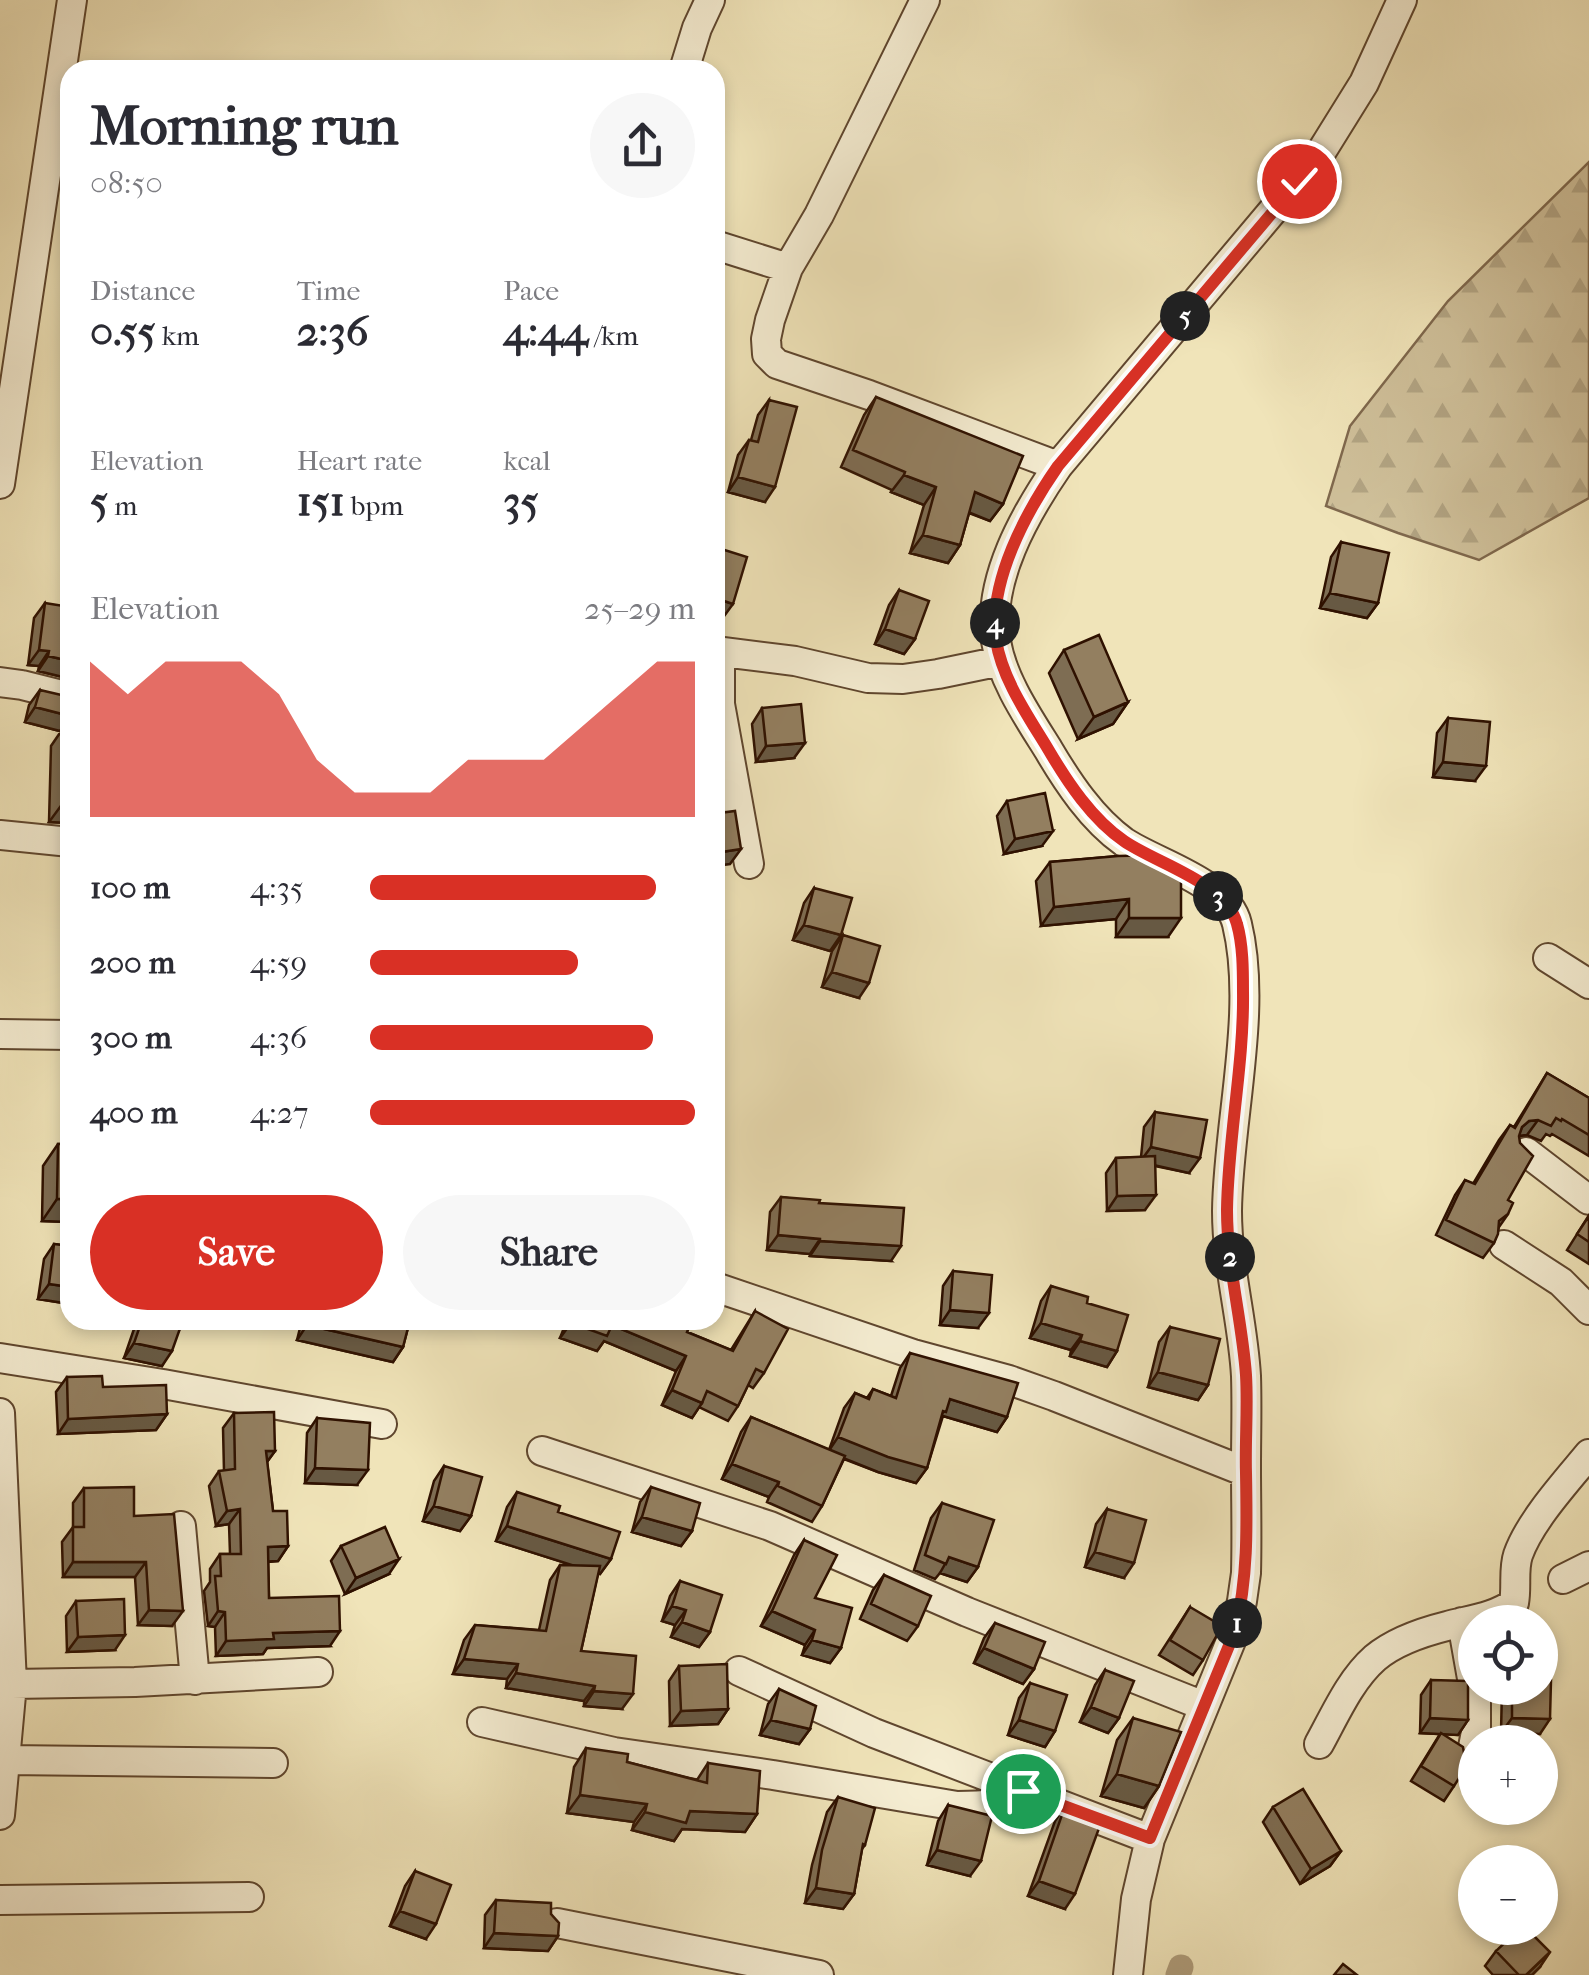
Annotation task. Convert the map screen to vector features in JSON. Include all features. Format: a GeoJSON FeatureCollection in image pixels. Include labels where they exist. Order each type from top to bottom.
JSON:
{"type":"FeatureCollection","features":[{"type":"Feature","properties":{"kind":"street"},"geometry":{"type":"LineString","coordinates":[[63,60],[72,0]]}},
{"type":"Feature","properties":{"kind":"street"},"geometry":{"type":"LineString","coordinates":[[687,60],[710,0]]}},
{"type":"Feature","properties":{"kind":"street"},"geometry":{"type":"LineString","coordinates":[[925,0],[819,216],[788,268],[770,320],[767,354],[777,364],[1058,466]]}},
{"type":"Feature","properties":{"kind":"street"},"geometry":{"type":"LineString","coordinates":[[1128,1975],[1136,1899],[1150,1838],[1235,1631],[1242,1601],[1248,1531],[1246,1376],[1227,1213],[1244,1017],[1243,972],[1236,921],[1226,903],[1208,888],[1128,844],[1103,825],[1051,754],[1025,712],[1001,661],[996,640],[996,599],[1029,513],[1058,466],[1318,156],[1364,83],[1402,0]]}},
{"type":"Feature","properties":{"kind":"street"},"geometry":{"type":"LineString","coordinates":[[0,484],[3,412],[30,289],[60,83]]}},
{"type":"Feature","properties":{"kind":"street"},"geometry":{"type":"LineString","coordinates":[[725,249],[788,268]]}},
{"type":"Feature","properties":{"kind":"street"},"geometry":{"type":"LineString","coordinates":[[725,653],[795,660],[868,678],[938,674],[1001,661]]}},
{"type":"Feature","properties":{"kind":"street"},"geometry":{"type":"LineString","coordinates":[[0,682],[60,694]]}},
{"type":"Feature","properties":{"kind":"street"},"geometry":{"type":"LineString","coordinates":[[725,732],[749,864]]}},
{"type":"Feature","properties":{"kind":"street"},"geometry":{"type":"LineString","coordinates":[[0,835],[60,841]]}},
{"type":"Feature","properties":{"kind":"street"},"geometry":{"type":"LineString","coordinates":[[1548,958],[1589,984]]}},
{"type":"Feature","properties":{"kind":"street"},"geometry":{"type":"LineString","coordinates":[[0,1034],[60,1035]]}},
{"type":"Feature","properties":{"kind":"street"},"geometry":{"type":"LineString","coordinates":[[1526,1152],[1589,1200]]}},
{"type":"Feature","properties":{"kind":"street"},"geometry":{"type":"LineString","coordinates":[[1504,1245],[1561,1282],[1589,1310]]}},
{"type":"Feature","properties":{"kind":"street"},"geometry":{"type":"LineString","coordinates":[[725,1290],[913,1354],[1024,1386],[1246,1472]]}},
{"type":"Feature","properties":{"kind":"street"},"geometry":{"type":"LineString","coordinates":[[0,1358],[382,1424]]}},
{"type":"Feature","properties":{"kind":"street"},"geometry":{"type":"LineString","coordinates":[[0,1413],[12,1684],[0,1815]]}},
{"type":"Feature","properties":{"kind":"street"},"geometry":{"type":"LineString","coordinates":[[542,1451],[770,1526],[967,1612],[1204,1706]]}},
{"type":"Feature","properties":{"kind":"street"},"geometry":{"type":"LineString","coordinates":[[1512,1605],[1517,1590],[1517,1558],[1528,1534],[1589,1454]]}},
{"type":"Feature","properties":{"kind":"street"},"geometry":{"type":"LineString","coordinates":[[181,1526],[195,1680]]}},
{"type":"Feature","properties":{"kind":"street"},"geometry":{"type":"LineString","coordinates":[[1563,1579],[1589,1566]]}},
{"type":"Feature","properties":{"kind":"street"},"geometry":{"type":"LineString","coordinates":[[1319,1744],[1346,1694],[1374,1658],[1396,1644],[1458,1623]]}},
{"type":"Feature","properties":{"kind":"street"},"geometry":{"type":"LineString","coordinates":[[739,1671],[874,1732],[1150,1838]]}},
{"type":"Feature","properties":{"kind":"street"},"geometry":{"type":"LineString","coordinates":[[12,1684],[195,1680],[318,1672]]}},
{"type":"Feature","properties":{"kind":"street"},"geometry":{"type":"LineString","coordinates":[[482,1722],[614,1752],[957,1806],[984,1806],[1008,1800],[1023,1791]]}},
{"type":"Feature","properties":{"kind":"street"},"geometry":{"type":"LineString","coordinates":[[6,1760],[273,1763]]}},
{"type":"Feature","properties":{"kind":"street"},"geometry":{"type":"LineString","coordinates":[[0,1900],[249,1897]]}},
{"type":"Feature","properties":{"kind":"street"},"geometry":{"type":"LineString","coordinates":[[558,1923],[819,1975]]}},
{"type":"Feature","properties":{"kind":"green space"},"geometry":{"type":"Polygon","coordinates":[[[1589,162],[1589,498],[1479,560],[1326,506],[1350,426],[1448,301],[1589,162]]]}},
{"type":"Feature","properties":{"kind":"building"},"geometry":{"type":"Polygon","coordinates":[[[876,397],[1023,456],[1003,504],[975,492],[960,545],[923,535],[936,487],[853,450],[876,397]]]}},
{"type":"Feature","properties":{"kind":"building"},"geometry":{"type":"Polygon","coordinates":[[[769,400],[797,407],[775,487],[738,477],[749,440],[758,442],[769,400]]]}},
{"type":"Feature","properties":{"kind":"building"},"geometry":{"type":"Polygon","coordinates":[[[1341,542],[1389,553],[1378,603],[1330,593],[1341,542]]]}},
{"type":"Feature","properties":{"kind":"building"},"geometry":{"type":"Polygon","coordinates":[[[725,550],[747,557],[733,604],[725,601],[725,550]]]}},
{"type":"Feature","properties":{"kind":"building"},"geometry":{"type":"Polygon","coordinates":[[[899,590],[929,601],[915,639],[885,629],[899,590]]]}},
{"type":"Feature","properties":{"kind":"building"},"geometry":{"type":"Polygon","coordinates":[[[45,603],[60,605],[60,659],[39,650],[45,603]]]}},
{"type":"Feature","properties":{"kind":"building"},"geometry":{"type":"Polygon","coordinates":[[[1099,635],[1128,702],[1094,717],[1064,650],[1099,635]]]}},
{"type":"Feature","properties":{"kind":"building"},"geometry":{"type":"Polygon","coordinates":[[[40,690],[60,695],[60,713],[35,707],[40,690]]]}},
{"type":"Feature","properties":{"kind":"building"},"geometry":{"type":"Polygon","coordinates":[[[801,704],[805,743],[766,746],[762,708],[801,704]]]}},
{"type":"Feature","properties":{"kind":"building"},"geometry":{"type":"Polygon","coordinates":[[[1448,718],[1490,722],[1486,766],[1443,762],[1448,718]]]}},
{"type":"Feature","properties":{"kind":"building"},"geometry":{"type":"Polygon","coordinates":[[[1045,793],[1053,831],[1015,839],[1007,801],[1045,793]]]}},
{"type":"Feature","properties":{"kind":"building"},"geometry":{"type":"Polygon","coordinates":[[[735,811],[741,849],[725,851],[725,812],[735,811]]]}},
{"type":"Feature","properties":{"kind":"building"},"geometry":{"type":"Polygon","coordinates":[[[1162,855],[1181,865],[1181,918],[1129,918],[1129,899],[1054,907],[1050,862],[1162,855]]]}},
{"type":"Feature","properties":{"kind":"building"},"geometry":{"type":"Polygon","coordinates":[[[814,888],[852,898],[841,935],[804,925],[814,888]]]}},
{"type":"Feature","properties":{"kind":"building"},"geometry":{"type":"Polygon","coordinates":[[[843,935],[880,946],[869,983],[832,972],[843,935]]]}},
{"type":"Feature","properties":{"kind":"building"},"geometry":{"type":"Polygon","coordinates":[[[1547,1073],[1589,1098],[1589,1135],[1556,1118],[1551,1126],[1538,1120],[1522,1127],[1520,1143],[1533,1156],[1508,1200],[1513,1203],[1499,1221],[1494,1243],[1446,1220],[1465,1180],[1475,1184],[1510,1125],[1515,1128],[1547,1073]]]}},
{"type":"Feature","properties":{"kind":"building"},"geometry":{"type":"Polygon","coordinates":[[[1155,1112],[1207,1120],[1200,1158],[1151,1147],[1155,1112]]]}},
{"type":"Feature","properties":{"kind":"building"},"geometry":{"type":"Polygon","coordinates":[[[58,1144],[60,1144],[60,1199],[58,1144]]]}},
{"type":"Feature","properties":{"kind":"building"},"geometry":{"type":"Polygon","coordinates":[[[1155,1156],[1156,1195],[1117,1196],[1116,1158],[1155,1156]]]}},
{"type":"Feature","properties":{"kind":"building"},"geometry":{"type":"Polygon","coordinates":[[[781,1197],[904,1208],[901,1246],[778,1235],[781,1197]]]}},
{"type":"Feature","properties":{"kind":"building"},"geometry":{"type":"Polygon","coordinates":[[[1589,1216],[1589,1242],[1577,1234],[1589,1216]]]}},
{"type":"Feature","properties":{"kind":"building"},"geometry":{"type":"Polygon","coordinates":[[[54,1244],[60,1245],[60,1286],[49,1284],[54,1244]]]}},
{"type":"Feature","properties":{"kind":"building"},"geometry":{"type":"Polygon","coordinates":[[[953,1271],[992,1275],[989,1313],[950,1310],[953,1271]]]}},
{"type":"Feature","properties":{"kind":"building"},"geometry":{"type":"Polygon","coordinates":[[[1051,1286],[1088,1297],[1087,1303],[1128,1315],[1117,1351],[1080,1341],[1082,1335],[1041,1323],[1051,1286]]]}},
{"type":"Feature","properties":{"kind":"building"},"geometry":{"type":"Polygon","coordinates":[[[755,1311],[788,1329],[764,1373],[756,1369],[738,1406],[707,1391],[702,1403],[672,1390],[686,1356],[624,1330],[688,1330],[733,1351],[755,1311]]]}},
{"type":"Feature","properties":{"kind":"building"},"geometry":{"type":"Polygon","coordinates":[[[1170,1327],[1220,1339],[1208,1385],[1158,1372],[1170,1327]]]}},
{"type":"Feature","properties":{"kind":"building"},"geometry":{"type":"Polygon","coordinates":[[[139,1330],[179,1330],[172,1351],[134,1343],[139,1330]]]}},
{"type":"Feature","properties":{"kind":"building"},"geometry":{"type":"Polygon","coordinates":[[[329,1330],[407,1330],[403,1347],[329,1330]]]}},
{"type":"Feature","properties":{"kind":"building"},"geometry":{"type":"Polygon","coordinates":[[[910,1353],[1018,1383],[1007,1417],[950,1399],[927,1468],[838,1437],[855,1393],[869,1399],[873,1389],[896,1398],[910,1353]]]}},
{"type":"Feature","properties":{"kind":"building"},"geometry":{"type":"Polygon","coordinates":[[[102,1376],[103,1387],[166,1385],[167,1414],[68,1419],[67,1377],[102,1376]]]}},
{"type":"Feature","properties":{"kind":"building"},"geometry":{"type":"Polygon","coordinates":[[[274,1412],[275,1451],[266,1451],[273,1511],[287,1511],[288,1546],[268,1547],[269,1598],[339,1596],[340,1631],[273,1633],[274,1639],[226,1641],[225,1612],[218,1611],[215,1576],[221,1576],[220,1554],[241,1554],[240,1509],[227,1511],[219,1471],[235,1469],[234,1413],[274,1412]]]}},
{"type":"Feature","properties":{"kind":"building"},"geometry":{"type":"Polygon","coordinates":[[[751,1417],[845,1456],[822,1506],[778,1486],[779,1482],[732,1464],[751,1417]]]}},
{"type":"Feature","properties":{"kind":"building"},"geometry":{"type":"Polygon","coordinates":[[[317,1418],[370,1423],[368,1470],[315,1468],[317,1418]]]}},
{"type":"Feature","properties":{"kind":"building"},"geometry":{"type":"Polygon","coordinates":[[[444,1466],[482,1477],[471,1516],[434,1506],[444,1466]]]}},
{"type":"Feature","properties":{"kind":"building"},"geometry":{"type":"Polygon","coordinates":[[[134,1487],[134,1516],[174,1514],[183,1611],[149,1610],[146,1562],[73,1562],[73,1527],[84,1527],[84,1488],[134,1487]]]}},
{"type":"Feature","properties":{"kind":"building"},"geometry":{"type":"Polygon","coordinates":[[[651,1487],[700,1503],[692,1531],[642,1517],[651,1487]]]}},
{"type":"Feature","properties":{"kind":"building"},"geometry":{"type":"Polygon","coordinates":[[[517,1492],[560,1506],[558,1512],[620,1532],[611,1559],[507,1526],[517,1492]]]}},
{"type":"Feature","properties":{"kind":"building"},"geometry":{"type":"Polygon","coordinates":[[[942,1503],[994,1520],[978,1567],[949,1557],[946,1564],[925,1555],[942,1503]]]}},
{"type":"Feature","properties":{"kind":"building"},"geometry":{"type":"Polygon","coordinates":[[[1107,1509],[1146,1520],[1134,1563],[1095,1552],[1107,1509]]]}},
{"type":"Feature","properties":{"kind":"building"},"geometry":{"type":"Polygon","coordinates":[[[385,1527],[399,1559],[356,1578],[341,1546],[385,1527]]]}},
{"type":"Feature","properties":{"kind":"building"},"geometry":{"type":"Polygon","coordinates":[[[804,1540],[837,1555],[815,1598],[852,1608],[841,1648],[812,1640],[815,1630],[772,1611],[804,1540]]]}},
{"type":"Feature","properties":{"kind":"building"},"geometry":{"type":"Polygon","coordinates":[[[560,1565],[600,1566],[581,1651],[636,1656],[633,1694],[594,1691],[595,1686],[516,1673],[518,1664],[464,1659],[475,1625],[546,1631],[560,1565]]]}},
{"type":"Feature","properties":{"kind":"building"},"geometry":{"type":"Polygon","coordinates":[[[884,1575],[931,1596],[918,1626],[871,1604],[884,1575]]]}},
{"type":"Feature","properties":{"kind":"building"},"geometry":{"type":"Polygon","coordinates":[[[680,1581],[722,1595],[710,1632],[682,1622],[686,1610],[672,1606],[680,1581]]]}},
{"type":"Feature","properties":{"kind":"building"},"geometry":{"type":"Polygon","coordinates":[[[124,1599],[125,1635],[78,1637],[76,1601],[124,1599]]]}},
{"type":"Feature","properties":{"kind":"building"},"geometry":{"type":"Polygon","coordinates":[[[1190,1607],[1222,1626],[1203,1660],[1170,1640],[1190,1607]]]}},
{"type":"Feature","properties":{"kind":"building"},"geometry":{"type":"Polygon","coordinates":[[[995,1623],[1045,1642],[1034,1669],[984,1648],[995,1623]]]}},
{"type":"Feature","properties":{"kind":"building"},"geometry":{"type":"Polygon","coordinates":[[[727,1664],[728,1709],[681,1711],[679,1666],[727,1664]]]}},
{"type":"Feature","properties":{"kind":"building"},"geometry":{"type":"Polygon","coordinates":[[[1105,1670],[1134,1681],[1119,1718],[1091,1707],[1105,1670]]]}},
{"type":"Feature","properties":{"kind":"building"},"geometry":{"type":"Polygon","coordinates":[[[1431,1680],[1458,1681],[1458,1705],[1468,1705],[1468,1720],[1430,1718],[1431,1680]]]}},
{"type":"Feature","properties":{"kind":"building"},"geometry":{"type":"Polygon","coordinates":[[[1030,1683],[1067,1695],[1055,1731],[1019,1720],[1030,1683]]]}},
{"type":"Feature","properties":{"kind":"building"},"geometry":{"type":"Polygon","coordinates":[[[779,1689],[816,1706],[810,1729],[771,1720],[779,1689]]]}},
{"type":"Feature","properties":{"kind":"building"},"geometry":{"type":"Polygon","coordinates":[[[1512,1705],[1550,1705],[1550,1719],[1512,1718],[1512,1705]]]}},
{"type":"Feature","properties":{"kind":"building"},"geometry":{"type":"Polygon","coordinates":[[[1133,1718],[1181,1732],[1159,1786],[1117,1774],[1133,1718]]]}},
{"type":"Feature","properties":{"kind":"building"},"geometry":{"type":"Polygon","coordinates":[[[1441,1733],[1458,1744],[1458,1780],[1454,1786],[1421,1766],[1441,1733]]]}},
{"type":"Feature","properties":{"kind":"building"},"geometry":{"type":"Polygon","coordinates":[[[586,1748],[628,1754],[627,1762],[707,1783],[708,1763],[760,1771],[757,1814],[690,1811],[686,1823],[645,1812],[647,1804],[580,1795],[586,1748]]]}},
{"type":"Feature","properties":{"kind":"building"},"geometry":{"type":"Polygon","coordinates":[[[1303,1789],[1341,1851],[1311,1869],[1273,1807],[1303,1789]]]}},
{"type":"Feature","properties":{"kind":"building"},"geometry":{"type":"Polygon","coordinates":[[[838,1797],[875,1808],[863,1844],[854,1894],[816,1888],[822,1850],[838,1797]]]}},
{"type":"Feature","properties":{"kind":"building"},"geometry":{"type":"Polygon","coordinates":[[[948,1805],[992,1816],[981,1861],[937,1850],[948,1805]]]}},
{"type":"Feature","properties":{"kind":"building"},"geometry":{"type":"Polygon","coordinates":[[[1065,1806],[1102,1820],[1075,1894],[1039,1881],[1065,1806]]]}},
{"type":"Feature","properties":{"kind":"building"},"geometry":{"type":"Polygon","coordinates":[[[415,1871],[451,1885],[436,1924],[400,1911],[415,1871]]]}},
{"type":"Feature","properties":{"kind":"building"},"geometry":{"type":"Polygon","coordinates":[[[496,1900],[551,1903],[551,1914],[559,1923],[558,1936],[494,1933],[496,1900]]]}},
{"type":"Feature","properties":{"kind":"building"},"geometry":{"type":"Polygon","coordinates":[[[1502,1945],[1543,1945],[1550,1952],[1526,1975],[1519,1975],[1496,1951],[1502,1945]]]}},
{"type":"Feature","properties":{"kind":"building"},"geometry":{"type":"Polygon","coordinates":[[[1343,1964],[1357,1975],[1334,1975],[1343,1964]]]}},
{"type":"Feature","properties":{"kind":"waterway"},"geometry":{"type":"LineString","coordinates":[[1178,1975],[1181,1967]]}},
{"type":"Feature","properties":{"kind":"route"},"geometry":{"type":"LineString","coordinates":[[1023,1791],[1150,1838],[1235,1631],[1246,1573],[1248,1531],[1246,1376],[1227,1213],[1244,1017],[1243,972],[1236,921],[1226,903],[1208,888],[1128,844],[1103,825],[1051,754],[1025,712],[1001,661],[996,640],[996,599],[1029,513],[1058,466],[1299,181]]}}]}
